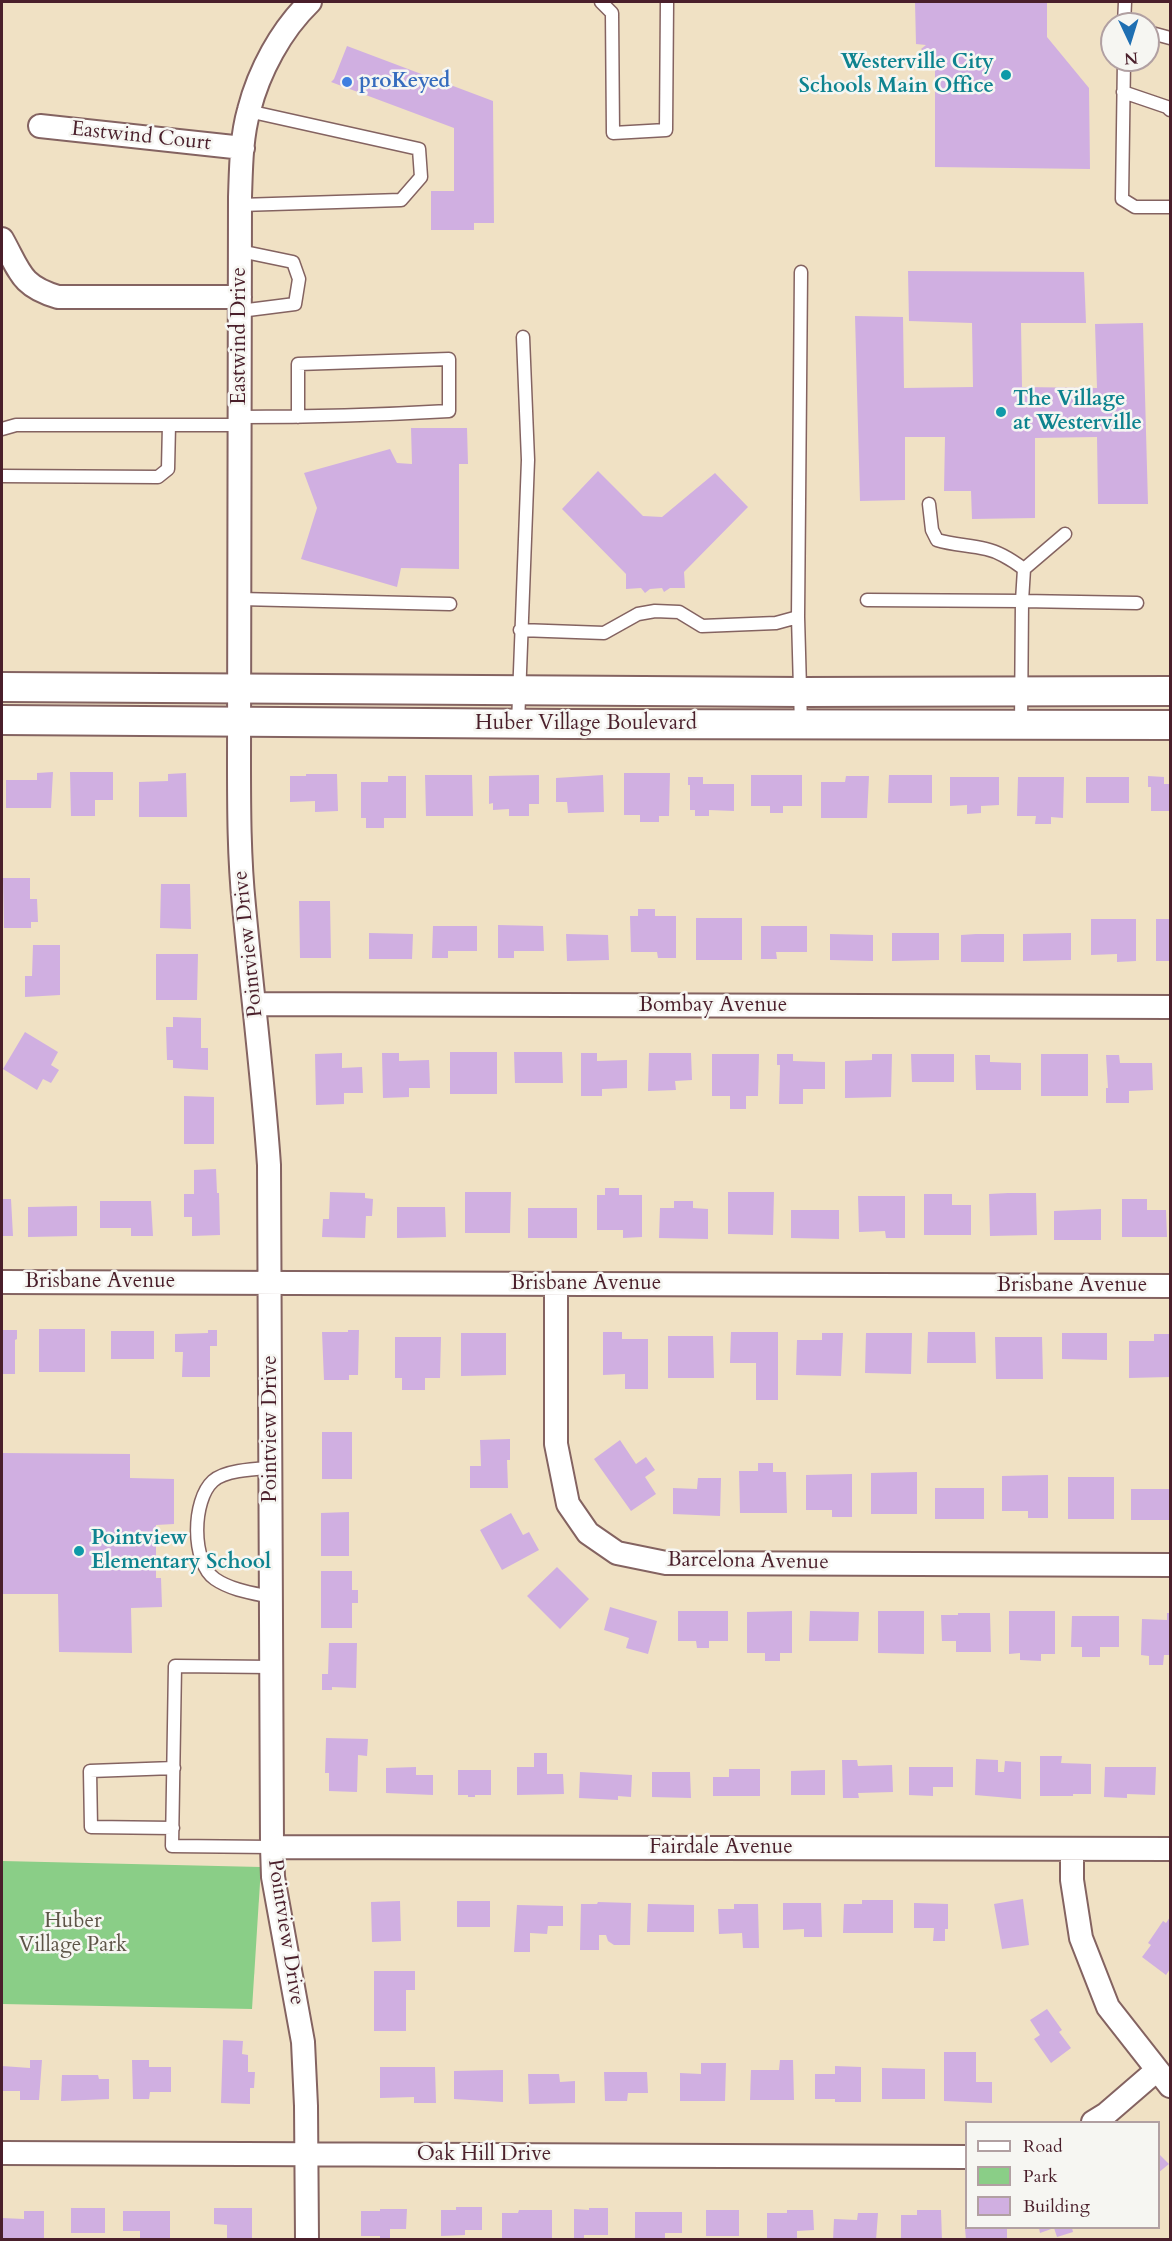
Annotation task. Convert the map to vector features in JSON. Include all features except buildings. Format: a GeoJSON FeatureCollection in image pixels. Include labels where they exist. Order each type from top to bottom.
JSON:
{"type":"FeatureCollection","features":[{"type":"Feature","properties":{"kind":"street","name":"Eastwind Drive"},"geometry":{"type":"LineString","coordinates":[[240,689],[240,205],[243,148],[248,111],[274,48],[310,2]]}},
{"type":"Feature","properties":{"kind":"street","name":"Eastwind Court"},"geometry":{"type":"LineString","coordinates":[[40,126],[243,148]]}},
{"type":"Feature","properties":{"kind":"street"},"geometry":{"type":"LineString","coordinates":[[2,239],[25,281],[38,291],[58,297],[240,304]]}},
{"type":"Feature","properties":{"kind":"street","name":"Huber Village Boulevard"},"geometry":{"type":"LineString","coordinates":[[2,687],[802,692],[1170,691]]}},
{"type":"Feature","properties":{"kind":"street","name":"Pointview Drive"},"geometry":{"type":"LineString","coordinates":[[240,689],[239,827],[244,905],[270,1165],[273,1876],[303,2042],[307,2240]]}},
{"type":"Feature","properties":{"kind":"street","name":"Huber Village Boulevard"},"geometry":{"type":"LineString","coordinates":[[2,720],[240,723],[1170,725]]}},
{"type":"Feature","properties":{"kind":"street","name":"Bombay Avenue"},"geometry":{"type":"LineString","coordinates":[[255,1004],[1170,1007]]}},
{"type":"Feature","properties":{"kind":"street","name":"Brisbane Avenue"},"geometry":{"type":"LineString","coordinates":[[2,1282],[1170,1286]]}},
{"type":"Feature","properties":{"kind":"street","name":"Barcelona Avenue"},"geometry":{"type":"LineString","coordinates":[[556,1284],[556,1444],[568,1504],[588,1533],[617,1553],[666,1563],[1170,1565]]}},
{"type":"Feature","properties":{"kind":"street","name":"Fairdale Avenue"},"geometry":{"type":"LineString","coordinates":[[272,1847],[1170,1849]]}},
{"type":"Feature","properties":{"kind":"street"},"geometry":{"type":"LineString","coordinates":[[1072,1850],[1071,1880],[1081,1938],[1108,2007],[1164,2078],[1095,2121]]}},
{"type":"Feature","properties":{"kind":"street","name":"Oak Hill Drive"},"geometry":{"type":"LineString","coordinates":[[2,2153],[965,2157]]}},
{"type":"Feature","properties":{"kind":"lane"},"geometry":{"type":"LineString","coordinates":[[601,2],[612,13],[613,133],[666,130],[667,2]]}},
{"type":"Feature","properties":{"kind":"lane"},"geometry":{"type":"LineString","coordinates":[[1124,72],[1122,199],[1135,207],[1170,207]]}},
{"type":"Feature","properties":{"kind":"lane"},"geometry":{"type":"LineString","coordinates":[[1123,92],[1167,106],[1170,110]]}},
{"type":"Feature","properties":{"kind":"lane"},"geometry":{"type":"LineString","coordinates":[[240,205],[401,200],[421,177],[419,149],[248,111]]}},
{"type":"Feature","properties":{"kind":"lane"},"geometry":{"type":"LineString","coordinates":[[240,251],[293,261],[299,279],[295,304],[240,304]]}},
{"type":"Feature","properties":{"kind":"lane"},"geometry":{"type":"LineString","coordinates":[[801,272],[798,617],[802,692],[801,725]]}},
{"type":"Feature","properties":{"kind":"lane"},"geometry":{"type":"LineString","coordinates":[[518,724],[528,459],[524,337]]}},
{"type":"Feature","properties":{"kind":"lane"},"geometry":{"type":"LineString","coordinates":[[2,429],[16,425],[169,425],[450,411],[449,359],[298,363],[297,417]]}},
{"type":"Feature","properties":{"kind":"lane"},"geometry":{"type":"LineString","coordinates":[[2,476],[158,477],[168,469],[169,425]]}},
{"type":"Feature","properties":{"kind":"lane"},"geometry":{"type":"LineString","coordinates":[[929,504],[932,530],[937,540],[948,544],[987,549],[1007,556],[1024,569]]}},
{"type":"Feature","properties":{"kind":"lane"},"geometry":{"type":"LineString","coordinates":[[1021,725],[1024,569],[1065,534]]}},
{"type":"Feature","properties":{"kind":"lane"},"geometry":{"type":"LineString","coordinates":[[240,599],[450,604]]}},
{"type":"Feature","properties":{"kind":"lane"},"geometry":{"type":"LineString","coordinates":[[867,600],[1137,603]]}},
{"type":"Feature","properties":{"kind":"lane"},"geometry":{"type":"LineString","coordinates":[[520,630],[604,633],[638,614],[655,611],[679,612],[702,626],[776,623],[798,617]]}},
{"type":"Feature","properties":{"kind":"lane"},"geometry":{"type":"LineString","coordinates":[[271,1468],[238,1471],[213,1481],[200,1500],[197,1533],[201,1559],[213,1578],[239,1590],[271,1597]]}},
{"type":"Feature","properties":{"kind":"lane"},"geometry":{"type":"LineString","coordinates":[[272,1667],[175,1666],[172,1845],[272,1847]]}},
{"type":"Feature","properties":{"kind":"lane"},"geometry":{"type":"LineString","coordinates":[[173,1828],[91,1827],[90,1771],[174,1768]]}},
{"type":"Feature","properties":{"kind":"green space","name":"Huber Village Park"},"geometry":{"type":"Polygon","coordinates":[[[2,1861],[261,1867],[252,2009],[2,2004],[2,1861]]]}},
{"type":"Feature","properties":{"kind":"place","name":"Westerville City Schools Main Office"},"geometry":{"type":"Point","coordinates":[1006,75]}},
{"type":"Feature","properties":{"kind":"place","name":"proKeyed"},"geometry":{"type":"Point","coordinates":[347,82]}},
{"type":"Feature","properties":{"kind":"place","name":"The Village at Westerville"},"geometry":{"type":"Point","coordinates":[1001,412]}},
{"type":"Feature","properties":{"kind":"place","name":"Pointview Elementary School"},"geometry":{"type":"Point","coordinates":[79,1551]}}]}
